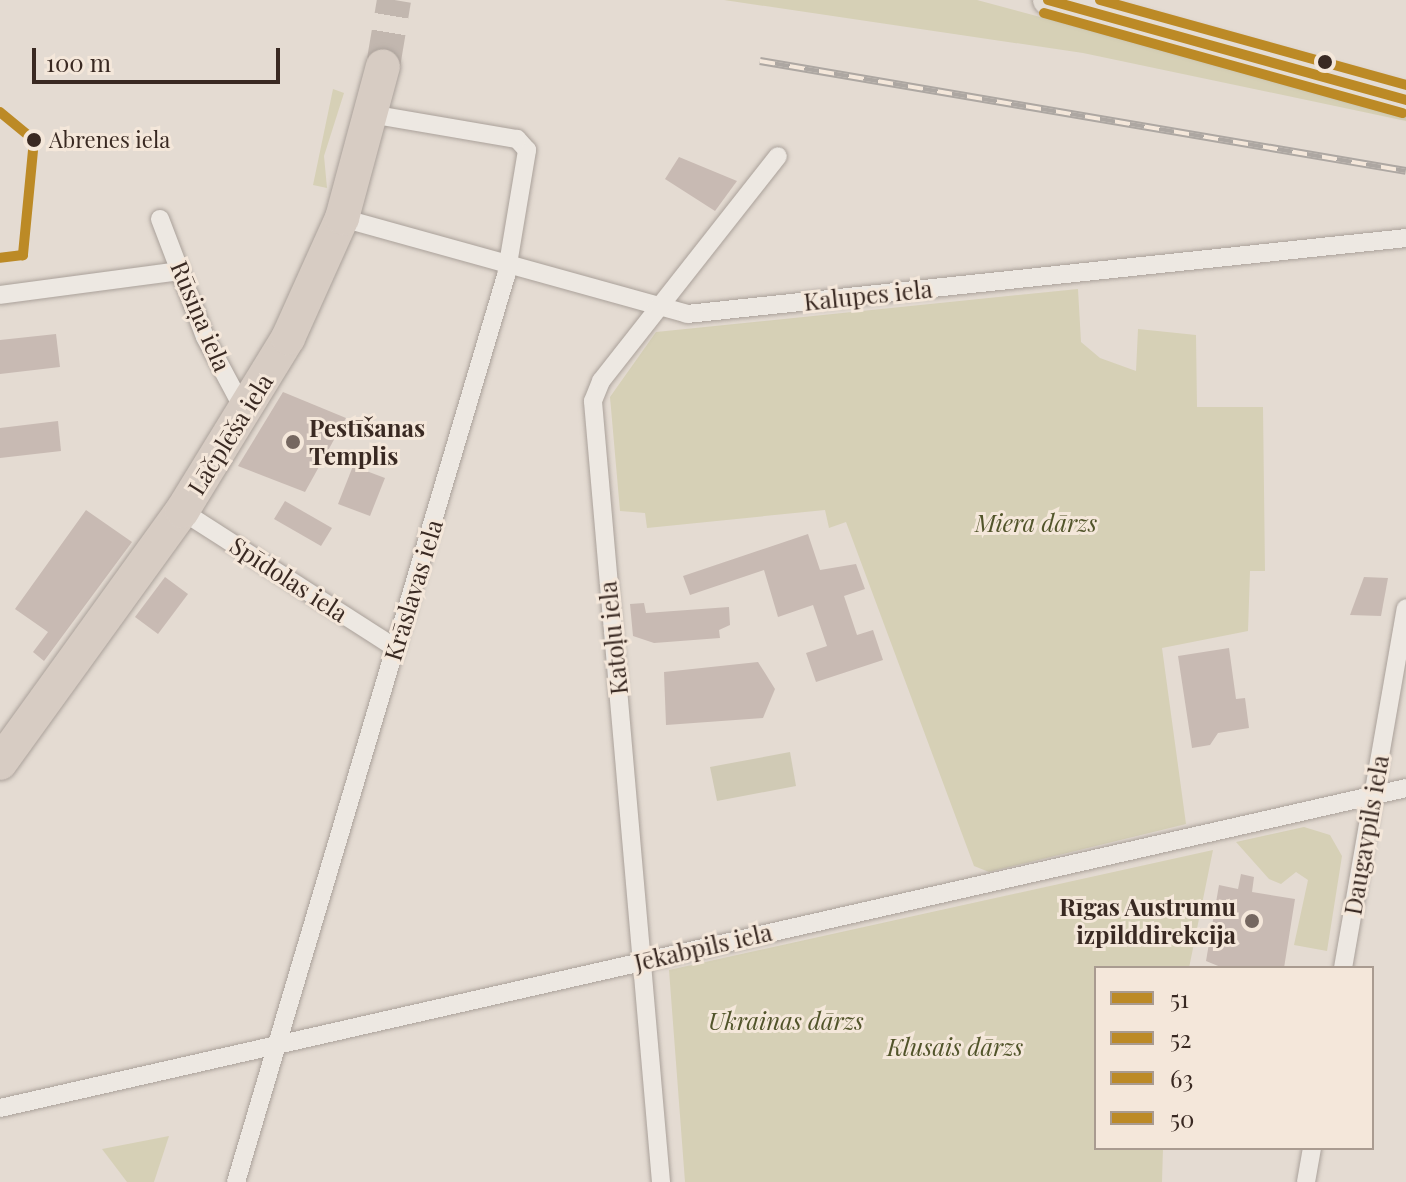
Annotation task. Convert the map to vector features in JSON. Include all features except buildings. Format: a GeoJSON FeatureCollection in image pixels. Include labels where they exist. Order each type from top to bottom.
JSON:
{"type":"FeatureCollection","features":[{"type":"Feature","properties":{"kind":"highway","name":"Lāčplēša iela"},"geometry":{"type":"LineString","coordinates":[[0,763],[182,511],[245,412],[307,303],[342,218],[383,66]]}},
{"type":"Feature","properties":{"kind":"main road"},"geometry":{"type":"LineString","coordinates":[[1048,0],[1406,100]]}},
{"type":"Feature","properties":{"kind":"street","name":"Krāslavas iela"},"geometry":{"type":"LineString","coordinates":[[236,1182],[271,1050],[509,265],[524,144],[371,114]]}},
{"type":"Feature","properties":{"kind":"street","name":"Katoļu iela"},"geometry":{"type":"LineString","coordinates":[[661,1182],[645,960],[593,401],[601,381],[778,156]]}},
{"type":"Feature","properties":{"kind":"street","name":"Kalupes iela"},"geometry":{"type":"LineString","coordinates":[[342,218],[687,314],[1406,238]]}},
{"type":"Feature","properties":{"kind":"street","name":"Rūsiņa iela"},"geometry":{"type":"LineString","coordinates":[[160,219],[180,271],[245,412]]}},
{"type":"Feature","properties":{"kind":"street"},"geometry":{"type":"LineString","coordinates":[[0,295],[180,271]]}},
{"type":"Feature","properties":{"kind":"street","name":"Spīdolas iela"},"geometry":{"type":"LineString","coordinates":[[182,511],[395,648]]}},
{"type":"Feature","properties":{"kind":"street","name":"Daugavpils iela"},"geometry":{"type":"LineString","coordinates":[[1343,966],[1406,608]]}},
{"type":"Feature","properties":{"kind":"street","name":"Jēkabpils iela"},"geometry":{"type":"LineString","coordinates":[[0,1108],[271,1050],[645,960],[1406,788]]}},
{"type":"Feature","properties":{"kind":"street"},"geometry":{"type":"LineString","coordinates":[[1306,1182],[1312,1150]]}},
{"type":"Feature","properties":{"kind":"green space"},"geometry":{"type":"Polygon","coordinates":[[[724,0],[977,0],[1406,115],[1406,121],[1083,53],[724,0]]]}},
{"type":"Feature","properties":{"kind":"green space"},"geometry":{"type":"Polygon","coordinates":[[[333,89],[344,93],[324,156],[327,188],[313,185],[333,89]]]}},
{"type":"Feature","properties":{"kind":"green space","name":"Miera dārzs"},"geometry":{"type":"Polygon","coordinates":[[[1078,289],[1081,342],[1100,358],[1136,371],[1138,329],[1196,335],[1197,407],[1263,407],[1265,571],[1250,571],[1248,631],[1162,648],[1186,824],[989,872],[974,866],[846,522],[829,528],[825,510],[647,528],[645,513],[620,511],[610,397],[656,332],[1078,289]]]}},
{"type":"Feature","properties":{"kind":"green space"},"geometry":{"type":"Polygon","coordinates":[[[1304,827],[1330,835],[1342,856],[1327,951],[1294,945],[1308,880],[1296,872],[1281,884],[1269,879],[1236,842],[1304,827]]]}},
{"type":"Feature","properties":{"kind":"green space","name":"Klusais dārzs"},"geometry":{"type":"Polygon","coordinates":[[[1213,850],[1189,966],[1094,966],[1094,1150],[1163,1150],[1162,1182],[685,1182],[669,970],[1213,850]]]}},
{"type":"Feature","properties":{"kind":"green space"},"geometry":{"type":"Polygon","coordinates":[[[169,1136],[154,1182],[127,1182],[102,1149],[169,1136]]]}},
{"type":"Feature","properties":{"kind":"shaded area"},"geometry":{"type":"Polygon","coordinates":[[[790,752],[796,786],[717,801],[710,767],[790,752]]]}},
{"type":"Feature","properties":{"kind":"tunnel"},"geometry":{"type":"LineString","coordinates":[[383,66],[394,0]]}},
{"type":"Feature","properties":{"kind":"railway"},"geometry":{"type":"LineString","coordinates":[[760,61],[1406,171]]}},
{"type":"Feature","properties":{"kind":"transit line","name":"51"},"geometry":{"type":"LineString","coordinates":[[1048,0],[1406,100]]}},
{"type":"Feature","properties":{"kind":"transit line","name":"63"},"geometry":{"type":"LineString","coordinates":[[1100,0],[1406,85]]}},
{"type":"Feature","properties":{"kind":"transit line","name":"52"},"geometry":{"type":"LineString","coordinates":[[1044,13],[1402,113]]}},
{"type":"Feature","properties":{"kind":"transit line","name":"50"},"geometry":{"type":"LineString","coordinates":[[0,112],[34,140],[23,255],[0,258]]}},
{"type":"Feature","properties":{"kind":"place","name":"Abrenes iela"},"geometry":{"type":"Point","coordinates":[34,140]}},
{"type":"Feature","properties":{"kind":"place","name":"Pestīšanas Templis"},"geometry":{"type":"Point","coordinates":[293,442]}},
{"type":"Feature","properties":{"kind":"place","name":"Rīgas Austrumu izpilddirekcija"},"geometry":{"type":"Point","coordinates":[1252,921]}},
{"type":"Feature","properties":{"kind":"park label","name":"Ukrainas dārzs"},"geometry":{"type":"Point","coordinates":[786,1021]}}]}
